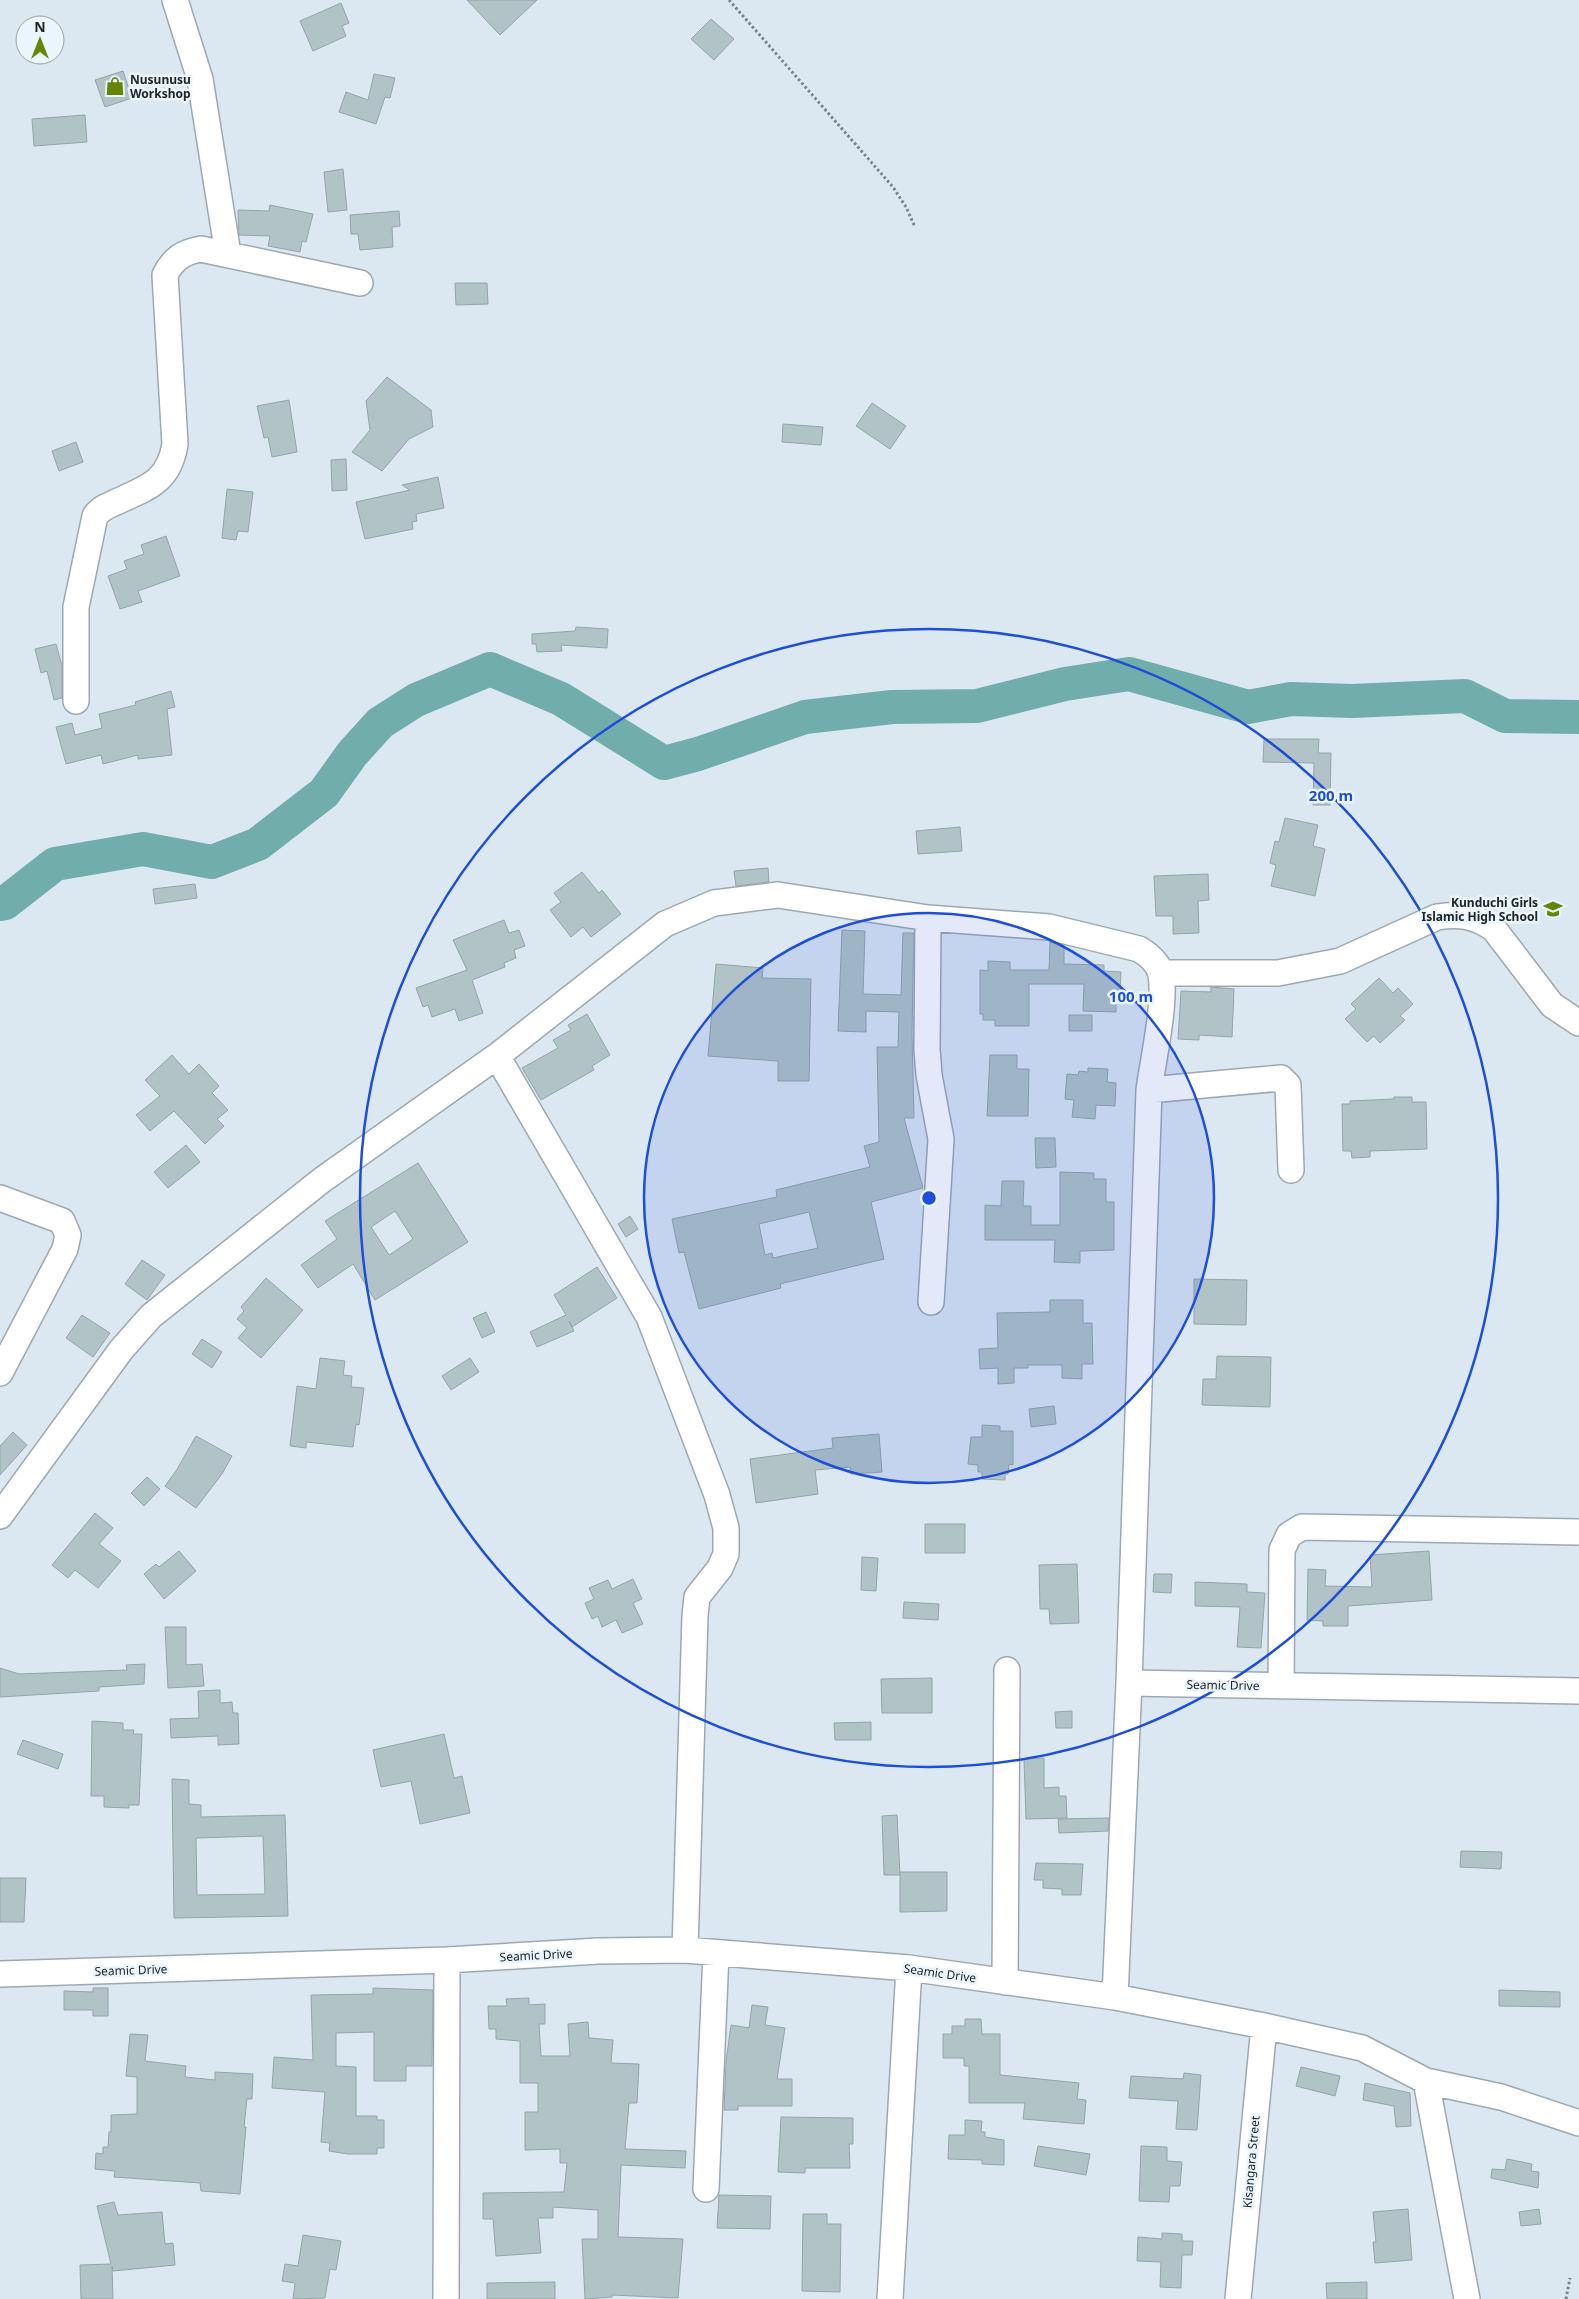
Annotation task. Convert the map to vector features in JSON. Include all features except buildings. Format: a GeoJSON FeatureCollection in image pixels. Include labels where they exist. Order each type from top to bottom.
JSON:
{"type":"FeatureCollection","features":[{"type":"Feature","properties":{"kind":"street"},"geometry":{"type":"LineString","coordinates":[[175,0],[200,79],[228,254]]}},
{"type":"Feature","properties":{"kind":"street"},"geometry":{"type":"LineString","coordinates":[[76,701],[76,607],[95,516],[104,507],[152,485],[164,475],[172,460],[175,444],[165,275],[170,265],[178,256],[189,251],[201,249],[360,283]]}},
{"type":"Feature","properties":{"kind":"street"},"geometry":{"type":"LineString","coordinates":[[0,1516],[120,1350],[151,1316],[322,1180],[497,1056],[665,924],[714,903],[778,895],[928,918],[1049,927],[1139,949],[1149,955],[1160,973],[1160,1002],[1149,1090],[1129,1683],[1115,1997]]}},
{"type":"Feature","properties":{"kind":"street"},"geometry":{"type":"LineString","coordinates":[[1160,973],[1278,972],[1340,960],[1436,917],[1452,914],[1467,915],[1482,920],[1494,929],[1552,1005],[1579,1023]]}},
{"type":"Feature","properties":{"kind":"street"},"geometry":{"type":"LineString","coordinates":[[928,918],[927,1049],[932,1093],[941,1139],[931,1302]]}},
{"type":"Feature","properties":{"kind":"street"},"geometry":{"type":"LineString","coordinates":[[497,1056],[649,1317],[718,1495],[726,1528],[726,1554],[720,1568],[697,1597],[695,1616],[685,1950]]}},
{"type":"Feature","properties":{"kind":"street"},"geometry":{"type":"LineString","coordinates":[[1149,1090],[1281,1078],[1288,1085],[1291,1170]]}},
{"type":"Feature","properties":{"kind":"street"},"geometry":{"type":"LineString","coordinates":[[0,1198],[62,1222],[68,1235],[65,1249],[0,1373]]}},
{"type":"Feature","properties":{"kind":"street"},"geometry":{"type":"LineString","coordinates":[[1281,1686],[1282,1550],[1289,1535],[1302,1527],[1579,1532]]}},
{"type":"Feature","properties":{"kind":"street"},"geometry":{"type":"LineString","coordinates":[[1005,1982],[1007,1670]]}},
{"type":"Feature","properties":{"kind":"street","name":"Seamic Drive"},"geometry":{"type":"LineString","coordinates":[[1129,1683],[1579,1691]]}},
{"type":"Feature","properties":{"kind":"street","name":"Seamic Drive"},"geometry":{"type":"LineString","coordinates":[[0,1974],[447,1960],[598,1951],[685,1950],[909,1968],[1115,1997],[1264,2026],[1362,2048],[1426,2081],[1501,2097],[1579,2123]]}},
{"type":"Feature","properties":{"kind":"street"},"geometry":{"type":"LineString","coordinates":[[706,2189],[716,1953]]}},
{"type":"Feature","properties":{"kind":"street"},"geometry":{"type":"LineString","coordinates":[[446,2299],[447,1960]]}},
{"type":"Feature","properties":{"kind":"street"},"geometry":{"type":"LineString","coordinates":[[890,2299],[909,1968]]}},
{"type":"Feature","properties":{"kind":"street","name":"Kisangara Street"},"geometry":{"type":"LineString","coordinates":[[1238,2299],[1264,2026]]}},
{"type":"Feature","properties":{"kind":"street"},"geometry":{"type":"LineString","coordinates":[[1426,2081],[1467,2299]]}},
{"type":"Feature","properties":{"kind":"path"},"geometry":{"type":"LineString","coordinates":[[729,0],[893,187],[906,207],[915,227]]}},
{"type":"Feature","properties":{"kind":"path"},"geometry":{"type":"LineString","coordinates":[[1566,2299],[1570,2278]]}},
{"type":"Feature","properties":{"kind":"waterway"},"geometry":{"type":"LineString","coordinates":[[0,904],[5,903],[55,864],[143,849],[212,862],[258,844],[324,793],[352,754],[380,723],[416,700],[490,669],[561,699],[664,763],[698,754],[805,717],[892,707],[977,706],[1065,684],[1129,674],[1248,707],[1291,699],[1352,701],[1465,696],[1505,716],[1579,717]]}},
{"type":"Feature","properties":{"kind":"place","name":"Nusunusu Workshop"},"geometry":{"type":"Point","coordinates":[115,86]}},
{"type":"Feature","properties":{"kind":"place","name":"Kunduchi Girls Islamic High School"},"geometry":{"type":"Point","coordinates":[1553,909]}}]}
